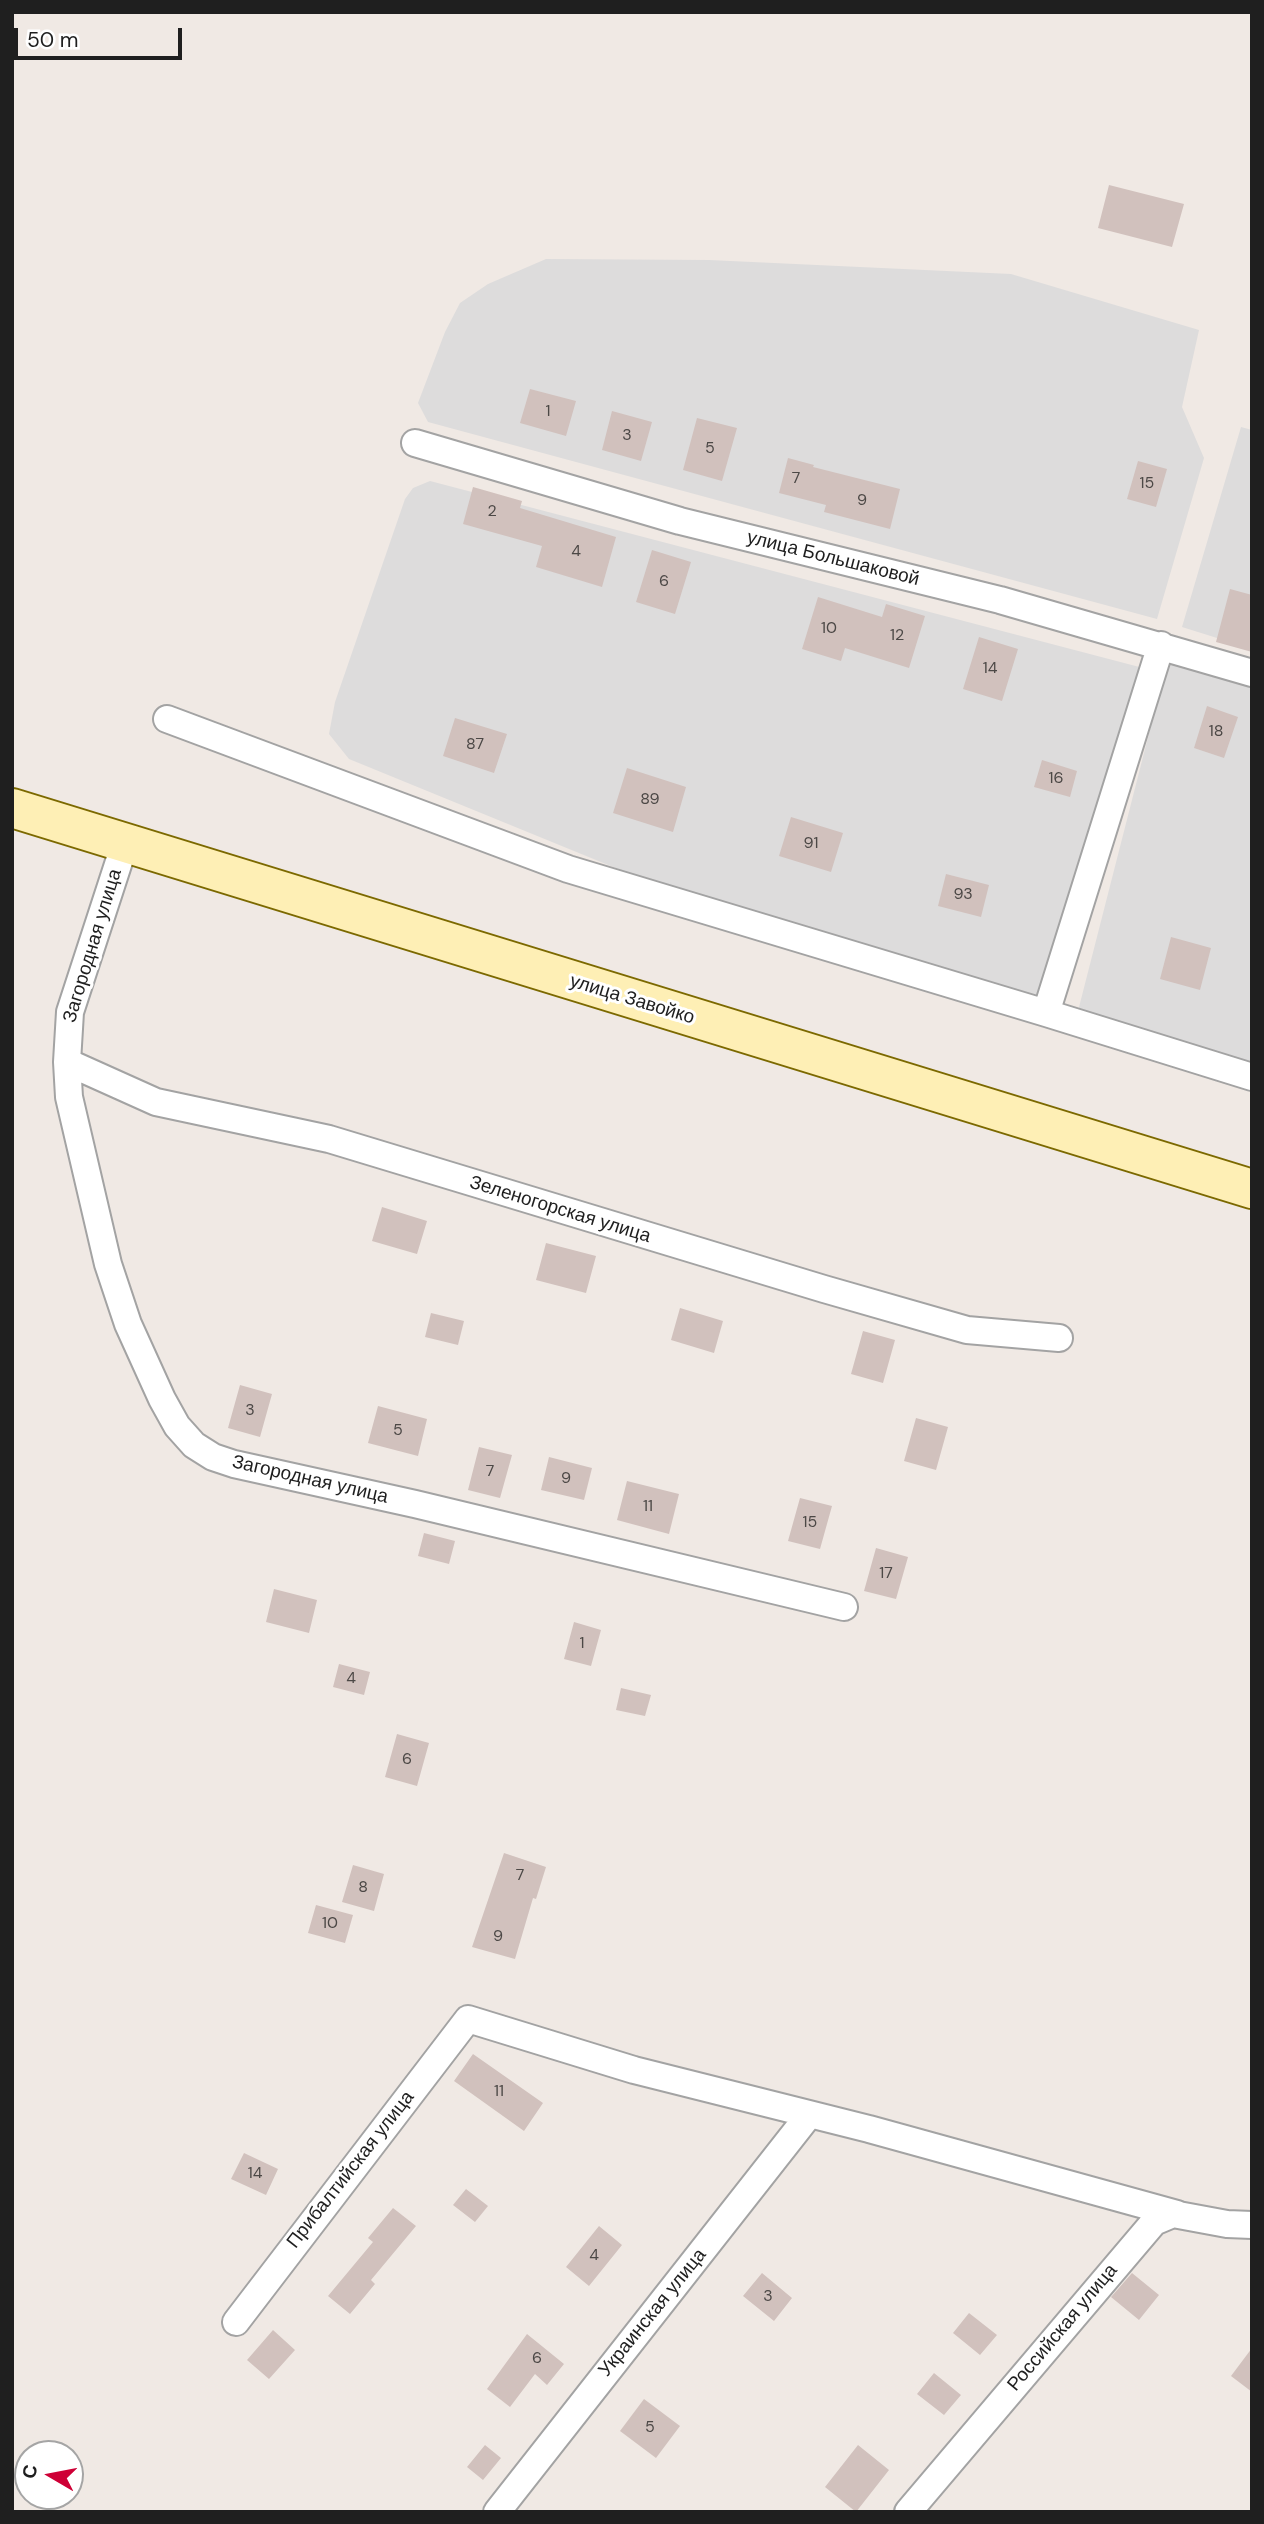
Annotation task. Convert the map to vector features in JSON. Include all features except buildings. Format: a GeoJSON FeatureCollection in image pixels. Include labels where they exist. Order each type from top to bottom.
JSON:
{"type":"FeatureCollection","features":[{"type":"Feature","properties":{"kind":"main road","name":"улица Завойко"},"geometry":{"type":"LineString","coordinates":[[12,808],[1252,1189]]}},
{"type":"Feature","properties":{"kind":"street","name":"улица Большаковой"},"geometry":{"type":"LineString","coordinates":[[415,443],[680,521],[1000,600],[1252,673]]}},
{"type":"Feature","properties":{"kind":"street"},"geometry":{"type":"LineString","coordinates":[[1046,1013],[1161,645]]}},
{"type":"Feature","properties":{"kind":"street"},"geometry":{"type":"LineString","coordinates":[[167,719],[568,869],[1252,1077]]}},
{"type":"Feature","properties":{"kind":"street","name":"Загородная улица"},"geometry":{"type":"LineString","coordinates":[[125,844],[70,1012],[66,1062],[69,1097],[108,1264],[128,1324],[162,1399],[177,1426],[194,1445],[213,1457],[234,1464],[415,1504],[844,1607]]}},
{"type":"Feature","properties":{"kind":"street","name":"Зеленогорская улица"},"geometry":{"type":"LineString","coordinates":[[66,1062],[156,1102],[329,1139],[967,1330],[1059,1338]]}},
{"type":"Feature","properties":{"kind":"street","name":"Прибалтийская улица"},"geometry":{"type":"LineString","coordinates":[[236,2322],[468,2019],[634,2070],[810,2115]]}},
{"type":"Feature","properties":{"kind":"street"},"geometry":{"type":"LineString","coordinates":[[810,2115],[1177,2214],[1227,2224],[1252,2225]]}},
{"type":"Feature","properties":{"kind":"street","name":"Украинская улица"},"geometry":{"type":"LineString","coordinates":[[497,2512],[810,2115]]}},
{"type":"Feature","properties":{"kind":"street","name":"Российская улица"},"geometry":{"type":"LineString","coordinates":[[908,2512],[1146,2229],[1162,2217],[1177,2214]]}},
{"type":"Feature","properties":{"kind":"shaded area"},"geometry":{"type":"Polygon","coordinates":[[[546,259],[709,260],[1011,274],[1199,330],[1182,407],[1204,458],[1157,619],[428,422],[418,403],[445,332],[460,303],[488,284],[546,259]]]}},
{"type":"Feature","properties":{"kind":"shaded area"},"geometry":{"type":"Polygon","coordinates":[[[1241,427],[1252,430],[1252,649],[1182,627],[1241,427]]]}},
{"type":"Feature","properties":{"kind":"shaded area"},"geometry":{"type":"Polygon","coordinates":[[[430,481],[1147,669],[1042,1007],[849,949],[618,869],[349,759],[329,734],[335,702],[405,499],[413,488],[430,481]]]}},
{"type":"Feature","properties":{"kind":"shaded area"},"geometry":{"type":"Polygon","coordinates":[[[1167,663],[1252,688],[1252,1066],[1077,1015],[1167,663]]]}}]}
